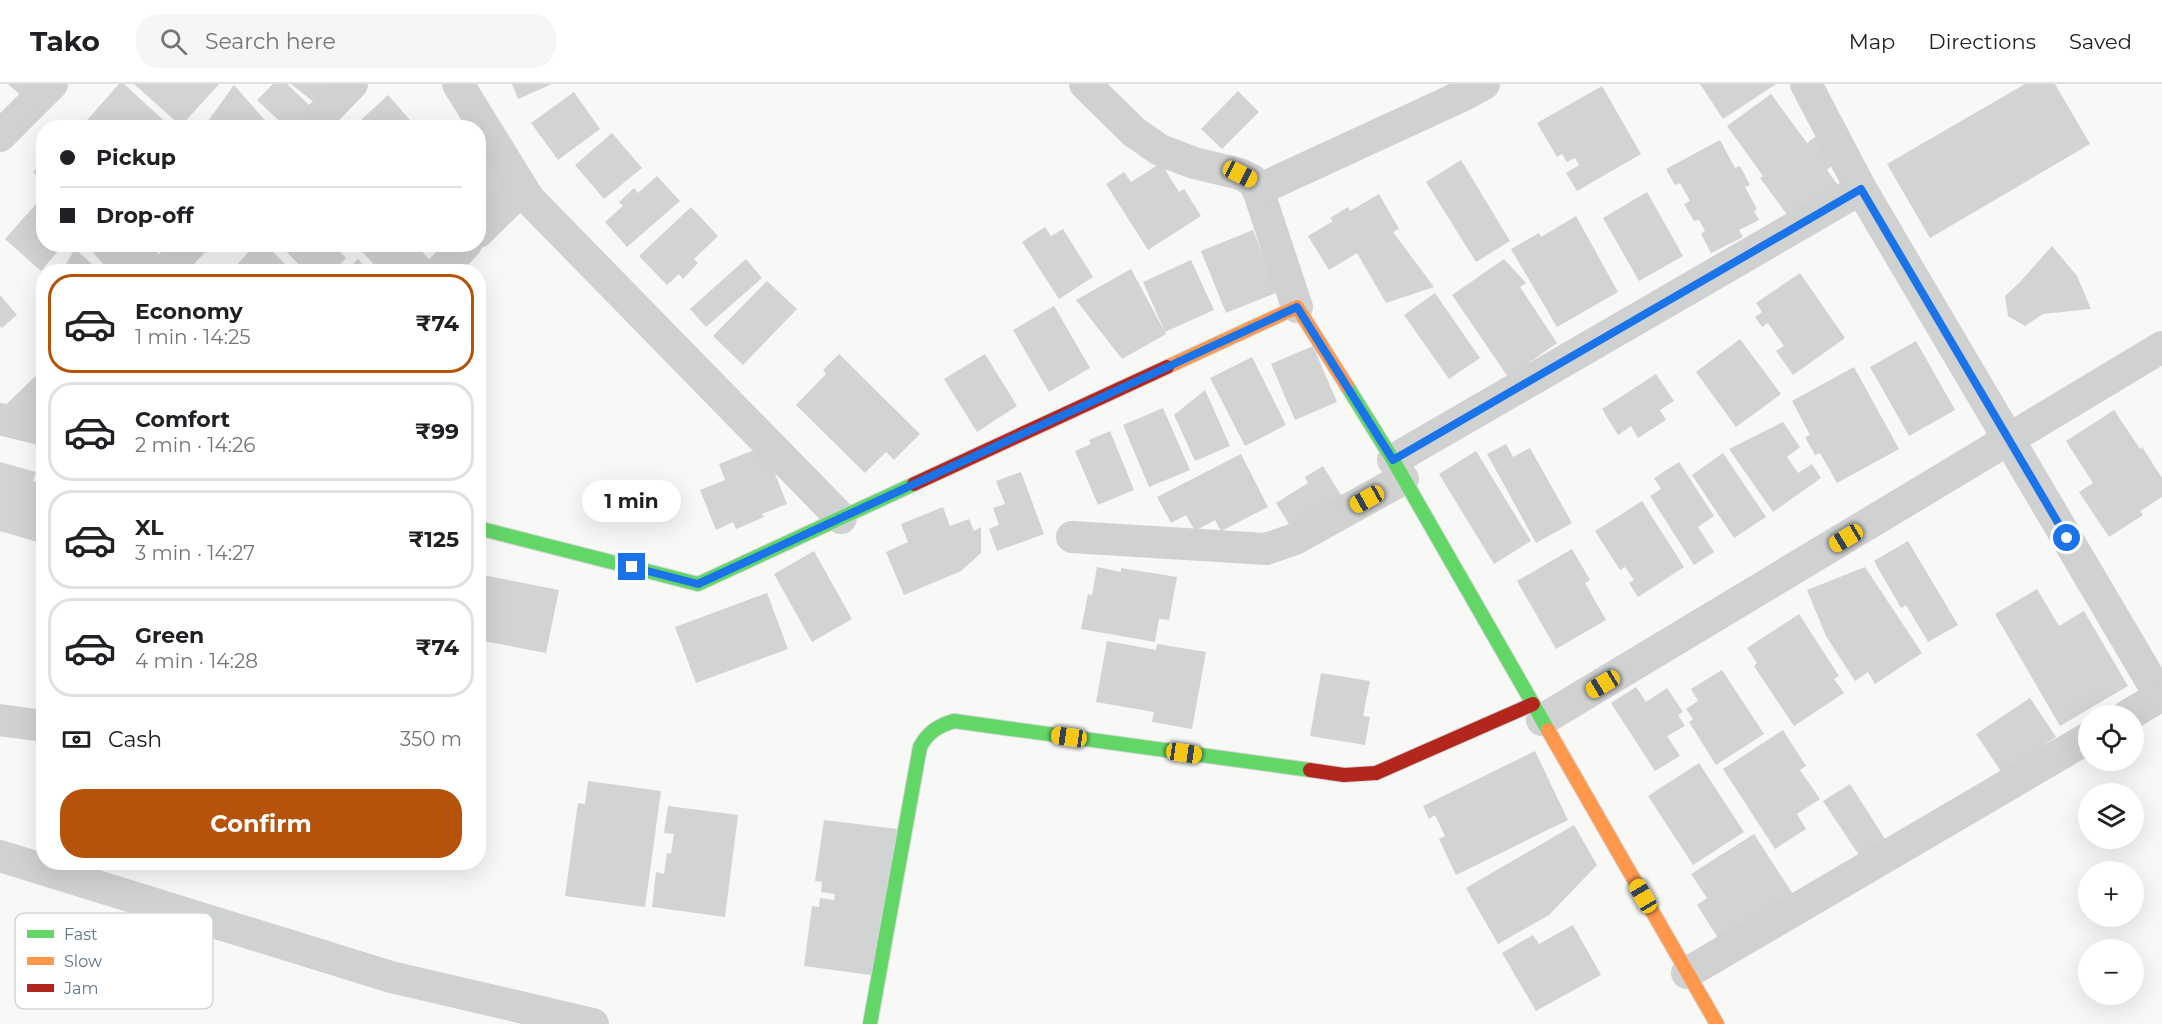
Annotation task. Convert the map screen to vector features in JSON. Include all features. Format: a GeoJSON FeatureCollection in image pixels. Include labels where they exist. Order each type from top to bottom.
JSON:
{"type":"FeatureCollection","features":[{"type":"Feature","properties":{"kind":"street"},"geometry":{"type":"LineString","coordinates":[[0,136],[52,84]]}},
{"type":"Feature","properties":{"kind":"street"},"geometry":{"type":"LineString","coordinates":[[317,120],[352,84]]}},
{"type":"Feature","properties":{"kind":"street"},"geometry":{"type":"LineString","coordinates":[[458,84],[480,120]]}},
{"type":"Feature","properties":{"kind":"street"},"geometry":{"type":"LineString","coordinates":[[1085,84],[1134,132],[1160,150],[1194,163],[1240,174],[1252,180],[1258,190],[1297,307],[1398,469],[1717,1024]]}},
{"type":"Feature","properties":{"kind":"street"},"geometry":{"type":"LineString","coordinates":[[1806,84],[1861,189],[2161,695],[2144,706]]}},
{"type":"Feature","properties":{"kind":"street"},"geometry":{"type":"LineString","coordinates":[[1258,190],[1468,88]]}},
{"type":"Feature","properties":{"kind":"street"},"geometry":{"type":"LineString","coordinates":[[486,130],[522,189],[537,208],[841,518]]}},
{"type":"Feature","properties":{"kind":"street"},"geometry":{"type":"LineString","coordinates":[[486,224],[522,189]]}},
{"type":"Feature","properties":{"kind":"street"},"geometry":{"type":"LineString","coordinates":[[1072,537],[1266,549],[1295,539],[1398,469],[1861,189]]}},
{"type":"Feature","properties":{"kind":"street"},"geometry":{"type":"LineString","coordinates":[[172,264],[183,252]]}},
{"type":"Feature","properties":{"kind":"street"},"geometry":{"type":"LineString","coordinates":[[447,264],[458,252]]}},
{"type":"Feature","properties":{"kind":"street"},"geometry":{"type":"LineString","coordinates":[[486,530],[698,584],[1297,307]]}},
{"type":"Feature","properties":{"kind":"street"},"geometry":{"type":"LineString","coordinates":[[870,1024],[920,747],[927,733],[941,724],[954,721],[1344,775],[1376,773],[1538,712],[2008,440],[2162,346]]}},
{"type":"Feature","properties":{"kind":"street"},"geometry":{"type":"LineString","coordinates":[[6,421],[36,397]]}},
{"type":"Feature","properties":{"kind":"street"},"geometry":{"type":"LineString","coordinates":[[6,421],[36,428]]}},
{"type":"Feature","properties":{"kind":"street"},"geometry":{"type":"LineString","coordinates":[[0,720],[36,725]]}},
{"type":"Feature","properties":{"kind":"street"},"geometry":{"type":"LineString","coordinates":[[1687,974],[2078,744]]}},
{"type":"Feature","properties":{"kind":"street"},"geometry":{"type":"LineString","coordinates":[[0,856],[36,867]]}},
{"type":"Feature","properties":{"kind":"street"},"geometry":{"type":"LineString","coordinates":[[45,870],[184,913]]}},
{"type":"Feature","properties":{"kind":"street"},"geometry":{"type":"LineString","coordinates":[[213,922],[391,977],[593,1024]]}},
{"type":"Feature","properties":{"kind":"building"},"geometry":{"type":"Polygon","coordinates":[[[8,84],[40,84],[26,100],[8,84]]]}},
{"type":"Feature","properties":{"kind":"building"},"geometry":{"type":"Polygon","coordinates":[[[119,84],[124,84],[163,120],[87,120],[119,84]]]}},
{"type":"Feature","properties":{"kind":"building"},"geometry":{"type":"Polygon","coordinates":[[[134,84],[219,84],[186,120],[174,120],[134,84]]]}},
{"type":"Feature","properties":{"kind":"building"},"geometry":{"type":"Polygon","coordinates":[[[273,84],[287,84],[310,106],[297,120],[278,120],[257,100],[273,84]]]}},
{"type":"Feature","properties":{"kind":"building"},"geometry":{"type":"Polygon","coordinates":[[[291,84],[335,84],[320,107],[291,84]]]}},
{"type":"Feature","properties":{"kind":"building"},"geometry":{"type":"Polygon","coordinates":[[[512,84],[552,84],[518,99],[512,84]]]}},
{"type":"Feature","properties":{"kind":"building"},"geometry":{"type":"Polygon","coordinates":[[[1700,84],[1776,84],[1723,119],[1700,84]]]}},
{"type":"Feature","properties":{"kind":"building"},"geometry":{"type":"Polygon","coordinates":[[[2025,84],[2055,84],[2090,144],[1930,238],[1887,164],[2025,84]]]}},
{"type":"Feature","properties":{"kind":"building"},"geometry":{"type":"Polygon","coordinates":[[[234,85],[265,120],[209,120],[234,85]]]}},
{"type":"Feature","properties":{"kind":"building"},"geometry":{"type":"Polygon","coordinates":[[[1602,86],[1641,154],[1577,191],[1566,173],[1579,165],[1575,158],[1567,162],[1562,154],[1557,157],[1537,123],[1602,86]]]}},
{"type":"Feature","properties":{"kind":"building"},"geometry":{"type":"Polygon","coordinates":[[[1238,91],[1259,112],[1222,149],[1201,129],[1238,91]]]}},
{"type":"Feature","properties":{"kind":"building"},"geometry":{"type":"Polygon","coordinates":[[[574,92],[600,129],[558,160],[531,123],[574,92]]]}},
{"type":"Feature","properties":{"kind":"building"},"geometry":{"type":"Polygon","coordinates":[[[1771,94],[1807,143],[1822,132],[1841,158],[1827,170],[1841,189],[1794,224],[1760,178],[1763,176],[1727,126],[1771,94]]]}},
{"type":"Feature","properties":{"kind":"building"},"geometry":{"type":"Polygon","coordinates":[[[388,95],[410,120],[363,120],[388,95]]]}},
{"type":"Feature","properties":{"kind":"building"},"geometry":{"type":"Polygon","coordinates":[[[612,133],[642,168],[604,199],[575,165],[612,133]]]}},
{"type":"Feature","properties":{"kind":"building"},"geometry":{"type":"Polygon","coordinates":[[[1720,140],[1735,168],[1740,166],[1750,185],[1745,187],[1757,209],[1754,211],[1759,220],[1739,230],[1743,237],[1711,253],[1701,234],[1705,231],[1699,220],[1694,221],[1684,204],[1690,201],[1680,183],[1675,185],[1666,169],[1720,140]]]}},
{"type":"Feature","properties":{"kind":"building"},"geometry":{"type":"Polygon","coordinates":[[[486,156],[495,165],[514,194],[486,215],[486,156]]]}},
{"type":"Feature","properties":{"kind":"building"},"geometry":{"type":"Polygon","coordinates":[[[1461,160],[1510,241],[1476,262],[1426,182],[1461,160]]]}},
{"type":"Feature","properties":{"kind":"building"},"geometry":{"type":"Polygon","coordinates":[[[1161,163],[1179,192],[1184,189],[1201,216],[1148,250],[1106,184],[1124,172],[1131,182],[1161,163]]]}},
{"type":"Feature","properties":{"kind":"building"},"geometry":{"type":"Polygon","coordinates":[[[657,176],[680,201],[627,247],[605,222],[623,206],[619,202],[634,188],[638,193],[657,176]]]}},
{"type":"Feature","properties":{"kind":"building"},"geometry":{"type":"Polygon","coordinates":[[[1647,192],[1683,256],[1639,281],[1603,218],[1647,192]]]}},
{"type":"Feature","properties":{"kind":"building"},"geometry":{"type":"Polygon","coordinates":[[[1379,194],[1399,229],[1393,232],[1434,287],[1386,303],[1357,253],[1329,270],[1308,236],[1333,221],[1330,218],[1348,207],[1350,211],[1379,194]]]}},
{"type":"Feature","properties":{"kind":"building"},"geometry":{"type":"Polygon","coordinates":[[[36,204],[36,252],[57,252],[47,264],[36,264],[36,267],[5,239],[36,204]]]}},
{"type":"Feature","properties":{"kind":"building"},"geometry":{"type":"Polygon","coordinates":[[[691,207],[718,236],[694,259],[698,263],[683,279],[679,274],[667,285],[639,256],[691,207]]]}},
{"type":"Feature","properties":{"kind":"building"},"geometry":{"type":"Polygon","coordinates":[[[1576,216],[1618,292],[1557,327],[1511,249],[1539,233],[1541,237],[1576,216]]]}},
{"type":"Feature","properties":{"kind":"building"},"geometry":{"type":"Polygon","coordinates":[[[1045,227],[1051,236],[1063,229],[1093,277],[1059,299],[1022,242],[1045,227]]]}},
{"type":"Feature","properties":{"kind":"building"},"geometry":{"type":"Polygon","coordinates":[[[1253,230],[1278,292],[1226,313],[1201,251],[1253,230]]]}},
{"type":"Feature","properties":{"kind":"building"},"geometry":{"type":"Polygon","coordinates":[[[2052,246],[2077,276],[2091,309],[2043,314],[2025,326],[2008,316],[2005,296],[2052,246]]]}},
{"type":"Feature","properties":{"kind":"building"},"geometry":{"type":"Polygon","coordinates":[[[73,252],[78,252],[92,264],[66,264],[73,252]]]}},
{"type":"Feature","properties":{"kind":"building"},"geometry":{"type":"Polygon","coordinates":[[[93,252],[156,252],[164,260],[160,264],[103,264],[93,252]]]}},
{"type":"Feature","properties":{"kind":"building"},"geometry":{"type":"Polygon","coordinates":[[[249,252],[273,252],[285,264],[237,264],[249,252]]]}},
{"type":"Feature","properties":{"kind":"building"},"geometry":{"type":"Polygon","coordinates":[[[287,252],[340,252],[346,258],[340,264],[298,264],[287,252]]]}},
{"type":"Feature","properties":{"kind":"building"},"geometry":{"type":"Polygon","coordinates":[[[362,252],[422,252],[433,264],[374,264],[362,252]]]}},
{"type":"Feature","properties":{"kind":"building"},"geometry":{"type":"Polygon","coordinates":[[[358,259],[362,264],[353,264],[358,259]]]}},
{"type":"Feature","properties":{"kind":"building"},"geometry":{"type":"Polygon","coordinates":[[[746,259],[762,278],[706,327],[690,309],[746,259]]]}},
{"type":"Feature","properties":{"kind":"building"},"geometry":{"type":"Polygon","coordinates":[[[1504,259],[1526,283],[1520,287],[1557,343],[1508,377],[1452,295],[1504,259]]]}},
{"type":"Feature","properties":{"kind":"building"},"geometry":{"type":"Polygon","coordinates":[[[1191,260],[1214,310],[1165,332],[1143,282],[1191,260]]]}},
{"type":"Feature","properties":{"kind":"building"},"geometry":{"type":"Polygon","coordinates":[[[1131,269],[1166,334],[1122,359],[1076,300],[1131,269]]]}},
{"type":"Feature","properties":{"kind":"building"},"geometry":{"type":"Polygon","coordinates":[[[1800,273],[1845,338],[1793,375],[1776,351],[1784,346],[1768,323],[1762,327],[1755,317],[1762,312],[1756,303],[1800,273]]]}},
{"type":"Feature","properties":{"kind":"building"},"geometry":{"type":"Polygon","coordinates":[[[767,281],[797,309],[743,365],[713,336],[767,281]]]}},
{"type":"Feature","properties":{"kind":"building"},"geometry":{"type":"Polygon","coordinates":[[[1435,293],[1480,358],[1449,379],[1404,315],[1435,293]]]}},
{"type":"Feature","properties":{"kind":"building"},"geometry":{"type":"Polygon","coordinates":[[[0,295],[17,315],[2,328],[0,326],[0,295]]]}},
{"type":"Feature","properties":{"kind":"building"},"geometry":{"type":"Polygon","coordinates":[[[1054,306],[1090,368],[1049,392],[1013,330],[1054,306]]]}},
{"type":"Feature","properties":{"kind":"building"},"geometry":{"type":"Polygon","coordinates":[[[1740,339],[1781,394],[1736,427],[1696,372],[1740,339]]]}},
{"type":"Feature","properties":{"kind":"building"},"geometry":{"type":"Polygon","coordinates":[[[1916,341],[1955,410],[1909,436],[1870,367],[1916,341]]]}},
{"type":"Feature","properties":{"kind":"building"},"geometry":{"type":"Polygon","coordinates":[[[1313,346],[1337,402],[1295,420],[1271,364],[1313,346]]]}},
{"type":"Feature","properties":{"kind":"building"},"geometry":{"type":"Polygon","coordinates":[[[839,354],[920,434],[894,460],[886,452],[865,473],[796,405],[826,374],[823,370],[839,354]]]}},
{"type":"Feature","properties":{"kind":"building"},"geometry":{"type":"Polygon","coordinates":[[[985,354],[1017,406],[977,432],[944,379],[985,354]]]}},
{"type":"Feature","properties":{"kind":"building"},"geometry":{"type":"Polygon","coordinates":[[[1252,357],[1286,425],[1245,446],[1210,378],[1252,357]]]}},
{"type":"Feature","properties":{"kind":"building"},"geometry":{"type":"Polygon","coordinates":[[[1854,367],[1899,449],[1837,483],[1820,453],[1815,455],[1805,437],[1810,435],[1792,401],[1854,367]]]}},
{"type":"Feature","properties":{"kind":"building"},"geometry":{"type":"Polygon","coordinates":[[[1656,374],[1674,401],[1660,410],[1666,420],[1638,438],[1631,426],[1618,435],[1602,409],[1656,374]]]}},
{"type":"Feature","properties":{"kind":"building"},"geometry":{"type":"Polygon","coordinates":[[[1205,390],[1230,446],[1195,461],[1174,415],[1205,390]]]}},
{"type":"Feature","properties":{"kind":"building"},"geometry":{"type":"Polygon","coordinates":[[[1163,408],[1190,470],[1149,487],[1123,425],[1163,408]]]}},
{"type":"Feature","properties":{"kind":"building"},"geometry":{"type":"Polygon","coordinates":[[[2114,410],[2162,478],[2162,497],[2140,511],[2143,515],[2109,537],[2079,492],[2093,483],[2066,441],[2114,410]]]}},
{"type":"Feature","properties":{"kind":"building"},"geometry":{"type":"Polygon","coordinates":[[[1783,422],[1800,447],[1787,457],[1798,473],[1812,464],[1821,478],[1773,512],[1729,449],[1783,422]]]}},
{"type":"Feature","properties":{"kind":"building"},"geometry":{"type":"Polygon","coordinates":[[[1110,431],[1134,490],[1098,505],[1075,451],[1091,444],[1089,440],[1110,431]]]}},
{"type":"Feature","properties":{"kind":"building"},"geometry":{"type":"Polygon","coordinates":[[[1506,444],[1513,457],[1530,448],[1572,523],[1536,543],[1487,454],[1506,444]]]}},
{"type":"Feature","properties":{"kind":"building"},"geometry":{"type":"Polygon","coordinates":[[[764,446],[787,504],[762,514],[764,517],[736,529],[733,522],[716,530],[700,490],[725,480],[719,464],[764,446]]]}},
{"type":"Feature","properties":{"kind":"building"},"geometry":{"type":"Polygon","coordinates":[[[1476,451],[1531,541],[1494,564],[1439,474],[1476,451]]]}},
{"type":"Feature","properties":{"kind":"building"},"geometry":{"type":"Polygon","coordinates":[[[1723,453],[1766,517],[1734,538],[1692,475],[1723,453]]]}},
{"type":"Feature","properties":{"kind":"building"},"geometry":{"type":"Polygon","coordinates":[[[1241,454],[1268,507],[1221,531],[1215,520],[1195,531],[1186,515],[1171,523],[1157,497],[1241,454]]]}},
{"type":"Feature","properties":{"kind":"building"},"geometry":{"type":"Polygon","coordinates":[[[0,462],[36,472],[33,481],[36,482],[36,542],[0,531],[0,462]]]}},
{"type":"Feature","properties":{"kind":"building"},"geometry":{"type":"Polygon","coordinates":[[[1679,462],[1714,516],[1698,527],[1714,552],[1694,565],[1650,496],[1661,489],[1654,478],[1679,462]]]}},
{"type":"Feature","properties":{"kind":"building"},"geometry":{"type":"Polygon","coordinates":[[[1323,466],[1346,503],[1295,534],[1276,503],[1308,483],[1305,477],[1323,466]]]}},
{"type":"Feature","properties":{"kind":"building"},"geometry":{"type":"Polygon","coordinates":[[[1021,472],[1044,534],[997,551],[989,529],[999,525],[993,508],[1005,504],[996,481],[1021,472]]]}},
{"type":"Feature","properties":{"kind":"building"},"geometry":{"type":"Polygon","coordinates":[[[1642,501],[1684,567],[1638,597],[1629,583],[1634,580],[1625,567],[1620,570],[1595,531],[1642,501]]]}},
{"type":"Feature","properties":{"kind":"building"},"geometry":{"type":"Polygon","coordinates":[[[943,507],[950,526],[969,519],[974,531],[981,527],[981,553],[961,571],[904,595],[886,552],[908,542],[901,524],[943,507]]]}},
{"type":"Feature","properties":{"kind":"building"},"geometry":{"type":"Polygon","coordinates":[[[1908,541],[1958,625],[1928,642],[1906,605],[1901,608],[1874,561],[1908,541]]]}},
{"type":"Feature","properties":{"kind":"building"},"geometry":{"type":"Polygon","coordinates":[[[1572,549],[1590,580],[1585,583],[1606,620],[1556,649],[1517,581],[1572,549]]]}},
{"type":"Feature","properties":{"kind":"building"},"geometry":{"type":"Polygon","coordinates":[[[814,551],[852,619],[812,642],[774,574],[814,551]]]}},
{"type":"Feature","properties":{"kind":"building"},"geometry":{"type":"Polygon","coordinates":[[[1097,567],[1121,572],[1121,568],[1177,577],[1169,620],[1159,619],[1155,642],[1081,629],[1088,594],[1092,595],[1097,567]]]}},
{"type":"Feature","properties":{"kind":"building"},"geometry":{"type":"Polygon","coordinates":[[[1865,567],[1922,653],[1875,684],[1868,672],[1855,681],[1826,636],[1807,590],[1865,567]]]}},
{"type":"Feature","properties":{"kind":"building"},"geometry":{"type":"Polygon","coordinates":[[[486,576],[559,590],[546,653],[486,642],[486,576]]]}},
{"type":"Feature","properties":{"kind":"building"},"geometry":{"type":"Polygon","coordinates":[[[2037,589],[2059,626],[2084,611],[2128,686],[2096,705],[2078,705],[2078,715],[2060,726],[1995,614],[2037,589]]]}},
{"type":"Feature","properties":{"kind":"building"},"geometry":{"type":"Polygon","coordinates":[[[767,593],[788,649],[696,683],[675,627],[767,593]]]}},
{"type":"Feature","properties":{"kind":"building"},"geometry":{"type":"Polygon","coordinates":[[[1799,614],[1839,676],[1834,679],[1844,693],[1794,726],[1754,666],[1757,663],[1747,648],[1799,614]]]}},
{"type":"Feature","properties":{"kind":"building"},"geometry":{"type":"Polygon","coordinates":[[[1107,641],[1156,650],[1157,644],[1206,652],[1192,729],[1152,722],[1154,712],[1096,702],[1107,641]]]}},
{"type":"Feature","properties":{"kind":"building"},"geometry":{"type":"Polygon","coordinates":[[[1722,670],[1764,734],[1716,765],[1689,722],[1693,719],[1686,709],[1698,701],[1691,689],[1722,670]]]}},
{"type":"Feature","properties":{"kind":"building"},"geometry":{"type":"Polygon","coordinates":[[[1321,673],[1370,681],[1363,716],[1370,717],[1365,745],[1310,736],[1321,673]]]}},
{"type":"Feature","properties":{"kind":"building"},"geometry":{"type":"Polygon","coordinates":[[[1636,687],[1646,702],[1667,688],[1683,712],[1678,715],[1685,726],[1667,736],[1680,756],[1655,771],[1611,703],[1636,687]]]}},
{"type":"Feature","properties":{"kind":"building"},"geometry":{"type":"Polygon","coordinates":[[[2030,698],[2056,737],[2002,773],[1976,734],[2030,698]]]}},
{"type":"Feature","properties":{"kind":"building"},"geometry":{"type":"Polygon","coordinates":[[[1783,730],[1806,766],[1800,770],[1820,799],[1797,814],[1806,829],[1775,849],[1723,769],[1783,730]]]}},
{"type":"Feature","properties":{"kind":"building"},"geometry":{"type":"Polygon","coordinates":[[[1535,751],[1568,820],[1456,875],[1439,839],[1445,836],[1435,815],[1429,819],[1423,806],[1535,751]]]}},
{"type":"Feature","properties":{"kind":"building"},"geometry":{"type":"Polygon","coordinates":[[[1699,763],[1744,832],[1693,865],[1648,796],[1699,763]]]}},
{"type":"Feature","properties":{"kind":"building"},"geometry":{"type":"Polygon","coordinates":[[[588,781],[661,791],[645,907],[565,896],[578,803],[585,804],[588,781]]]}},
{"type":"Feature","properties":{"kind":"building"},"geometry":{"type":"Polygon","coordinates":[[[1850,784],[1892,850],[1867,867],[1823,801],[1850,784]]]}},
{"type":"Feature","properties":{"kind":"building"},"geometry":{"type":"Polygon","coordinates":[[[668,806],[738,815],[725,917],[652,907],[656,872],[664,874],[667,853],[671,854],[674,834],[664,833],[668,806]]]}},
{"type":"Feature","properties":{"kind":"building"},"geometry":{"type":"Polygon","coordinates":[[[824,820],[898,829],[878,976],[804,966],[812,906],[819,907],[820,898],[834,900],[835,894],[821,892],[822,882],[815,881],[824,820]]]}},
{"type":"Feature","properties":{"kind":"building"},"geometry":{"type":"Polygon","coordinates":[[[1574,825],[1597,865],[1549,915],[1498,944],[1466,888],[1574,825]]]}},
{"type":"Feature","properties":{"kind":"building"},"geometry":{"type":"Polygon","coordinates":[[[1754,834],[1798,902],[1725,949],[1697,905],[1707,898],[1691,874],[1754,834]]]}},
{"type":"Feature","properties":{"kind":"building"},"geometry":{"type":"Polygon","coordinates":[[[1573,925],[1601,975],[1536,1011],[1502,953],[1533,935],[1539,944],[1573,925]]]}},
{"type":"Feature","properties":{"kind":"traffic: fast"},"geometry":{"type":"LineString","coordinates":[[1347,386],[1393,460],[1548,730]]}},
{"type":"Feature","properties":{"kind":"traffic: fast"},"geometry":{"type":"LineString","coordinates":[[486,530],[698,584],[914,484]]}},
{"type":"Feature","properties":{"kind":"traffic: fast"},"geometry":{"type":"LineString","coordinates":[[870,1024],[920,747],[926,737],[938,727],[954,721],[1310,770]]}},
{"type":"Feature","properties":{"kind":"traffic: slow"},"geometry":{"type":"LineString","coordinates":[[1167,367],[1297,307],[1347,386]]}},
{"type":"Feature","properties":{"kind":"traffic: slow"},"geometry":{"type":"LineString","coordinates":[[1548,730],[1717,1024]]}},
{"type":"Feature","properties":{"kind":"traffic: jam"},"geometry":{"type":"LineString","coordinates":[[914,484],[1167,367]]}},
{"type":"Feature","properties":{"kind":"traffic: jam"},"geometry":{"type":"LineString","coordinates":[[1310,770],[1344,775],[1376,773],[1533,704]]}},
{"type":"Feature","properties":{"kind":"route"},"geometry":{"type":"LineString","coordinates":[[632,567],[698,584],[1297,307],[1393,460],[1861,189],[2067,538]]}}]}
